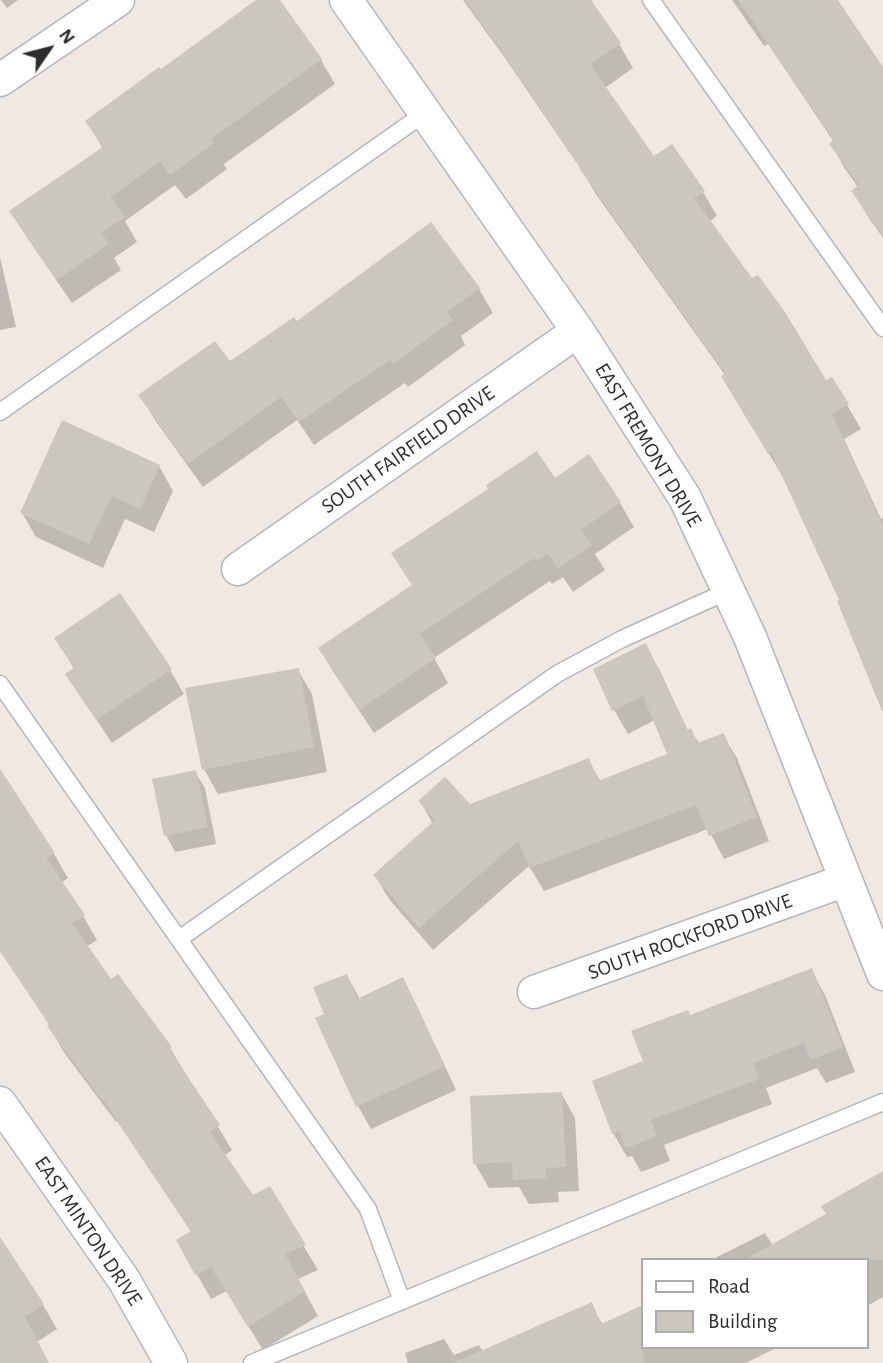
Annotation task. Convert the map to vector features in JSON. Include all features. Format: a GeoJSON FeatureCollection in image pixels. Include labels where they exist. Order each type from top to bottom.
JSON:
{"type":"FeatureCollection","features":[{"type":"Feature","properties":{"kind":"street"},"geometry":{"type":"LineString","coordinates":[[0,80],[118,0]]}},
{"type":"Feature","properties":{"kind":"street","name":"EAST FREMONT DRIVE"},"geometry":{"type":"LineString","coordinates":[[346,0],[578,331],[685,498],[750,637],[883,974]]}},
{"type":"Feature","properties":{"kind":"street","name":"SOUTH FAIRFIELD DRIVE"},"geometry":{"type":"LineString","coordinates":[[238,569],[578,331]]}},
{"type":"Feature","properties":{"kind":"street","name":"SOUTH ROCKFORD DRIVE"},"geometry":{"type":"LineString","coordinates":[[534,992],[846,880]]}},
{"type":"Feature","properties":{"kind":"street","name":"EAST MINTON DRIVE"},"geometry":{"type":"LineString","coordinates":[[0,1103],[124,1280],[171,1363]]}},
{"type":"Feature","properties":{"kind":"lane"},"geometry":{"type":"LineString","coordinates":[[651,0],[883,328]]}},
{"type":"Feature","properties":{"kind":"lane"},"geometry":{"type":"LineString","coordinates":[[0,412],[425,113]]}},
{"type":"Feature","properties":{"kind":"lane"},"geometry":{"type":"LineString","coordinates":[[179,939],[558,674],[622,639],[728,591]]}},
{"type":"Feature","properties":{"kind":"lane"},"geometry":{"type":"LineString","coordinates":[[0,684],[368,1209],[402,1301]]}},
{"type":"Feature","properties":{"kind":"lane"},"geometry":{"type":"LineString","coordinates":[[253,1363],[883,1102]]}},
{"type":"Feature","properties":{"kind":"building"},"geometry":{"type":"Polygon","coordinates":[[[256,0],[280,0],[322,59],[211,139],[214,143],[170,175],[160,161],[111,197],[125,217],[101,233],[109,244],[57,280],[9,211],[103,147],[85,121],[256,0]]]}},
{"type":"Feature","properties":{"kind":"building"},"geometry":{"type":"Polygon","coordinates":[[[465,0],[591,0],[621,43],[590,64],[654,156],[672,144],[705,191],[694,198],[752,278],[758,275],[785,312],[826,380],[832,377],[849,404],[832,414],[883,526],[883,711],[837,601],[839,600],[771,452],[768,454],[721,376],[725,373],[579,168],[465,0]]]}},
{"type":"Feature","properties":{"kind":"building"},"geometry":{"type":"Polygon","coordinates":[[[738,0],[838,0],[883,67],[883,236],[851,191],[859,185],[829,144],[834,140],[738,0]]]}},
{"type":"Feature","properties":{"kind":"building"},"geometry":{"type":"Polygon","coordinates":[[[431,222],[480,288],[447,312],[453,320],[393,364],[390,360],[299,422],[281,397],[188,464],[138,395],[215,341],[230,361],[294,317],[297,321],[431,222]]]}},
{"type":"Feature","properties":{"kind":"building"},"geometry":{"type":"Polygon","coordinates":[[[62,420],[160,465],[140,509],[112,496],[89,544],[20,513],[62,420]]]}},
{"type":"Feature","properties":{"kind":"building"},"geometry":{"type":"Polygon","coordinates":[[[537,451],[555,478],[589,454],[621,502],[581,530],[592,545],[558,569],[548,553],[537,561],[534,558],[420,634],[436,658],[359,710],[318,648],[412,585],[391,553],[488,489],[486,485],[537,451]]]}},
{"type":"Feature","properties":{"kind":"building"},"geometry":{"type":"Polygon","coordinates":[[[120,593],[172,669],[96,720],[65,674],[74,668],[54,638],[120,593]]]}},
{"type":"Feature","properties":{"kind":"building"},"geometry":{"type":"Polygon","coordinates":[[[646,643],[687,730],[691,728],[697,743],[724,733],[757,817],[709,836],[696,805],[529,868],[518,841],[419,928],[373,875],[435,820],[418,801],[445,777],[470,804],[589,758],[598,781],[667,754],[643,696],[612,711],[593,669],[646,643]]]}},
{"type":"Feature","properties":{"kind":"building"},"geometry":{"type":"Polygon","coordinates":[[[299,668],[314,747],[202,770],[185,688],[299,668]]]}},
{"type":"Feature","properties":{"kind":"building"},"geometry":{"type":"Polygon","coordinates":[[[0,769],[55,853],[47,859],[85,915],[72,923],[111,979],[118,974],[172,1047],[169,1049],[220,1125],[210,1132],[253,1195],[270,1186],[306,1245],[285,1254],[305,1291],[248,1327],[211,1267],[195,1275],[176,1240],[191,1231],[102,1098],[47,1026],[49,1024],[0,951],[0,769]]]}},
{"type":"Feature","properties":{"kind":"building"},"geometry":{"type":"Polygon","coordinates":[[[196,770],[208,827],[164,836],[152,779],[196,770]]]}},
{"type":"Feature","properties":{"kind":"building"},"geometry":{"type":"Polygon","coordinates":[[[812,968],[843,1047],[811,1060],[804,1043],[753,1063],[759,1079],[651,1120],[657,1136],[626,1148],[619,1131],[612,1134],[592,1081],[643,1061],[631,1031],[688,1010],[690,1015],[812,968]]]}},
{"type":"Feature","properties":{"kind":"building"},"geometry":{"type":"Polygon","coordinates":[[[347,974],[357,999],[403,977],[445,1066],[356,1107],[315,1018],[324,1014],[313,987],[347,974]]]}},
{"type":"Feature","properties":{"kind":"building"},"geometry":{"type":"Polygon","coordinates":[[[562,1092],[566,1167],[545,1168],[546,1178],[513,1180],[512,1162],[473,1164],[470,1096],[562,1092]]]}},
{"type":"Feature","properties":{"kind":"building"},"geometry":{"type":"Polygon","coordinates":[[[883,1171],[883,1260],[748,1258],[826,1214],[821,1206],[883,1171]]]}},
{"type":"Feature","properties":{"kind":"building"},"geometry":{"type":"Polygon","coordinates":[[[0,1237],[44,1304],[25,1317],[49,1363],[0,1363],[0,1237]]]}},
{"type":"Feature","properties":{"kind":"building"},"geometry":{"type":"Polygon","coordinates":[[[592,1302],[601,1324],[642,1305],[643,1363],[453,1363],[592,1302]]]}}]}
